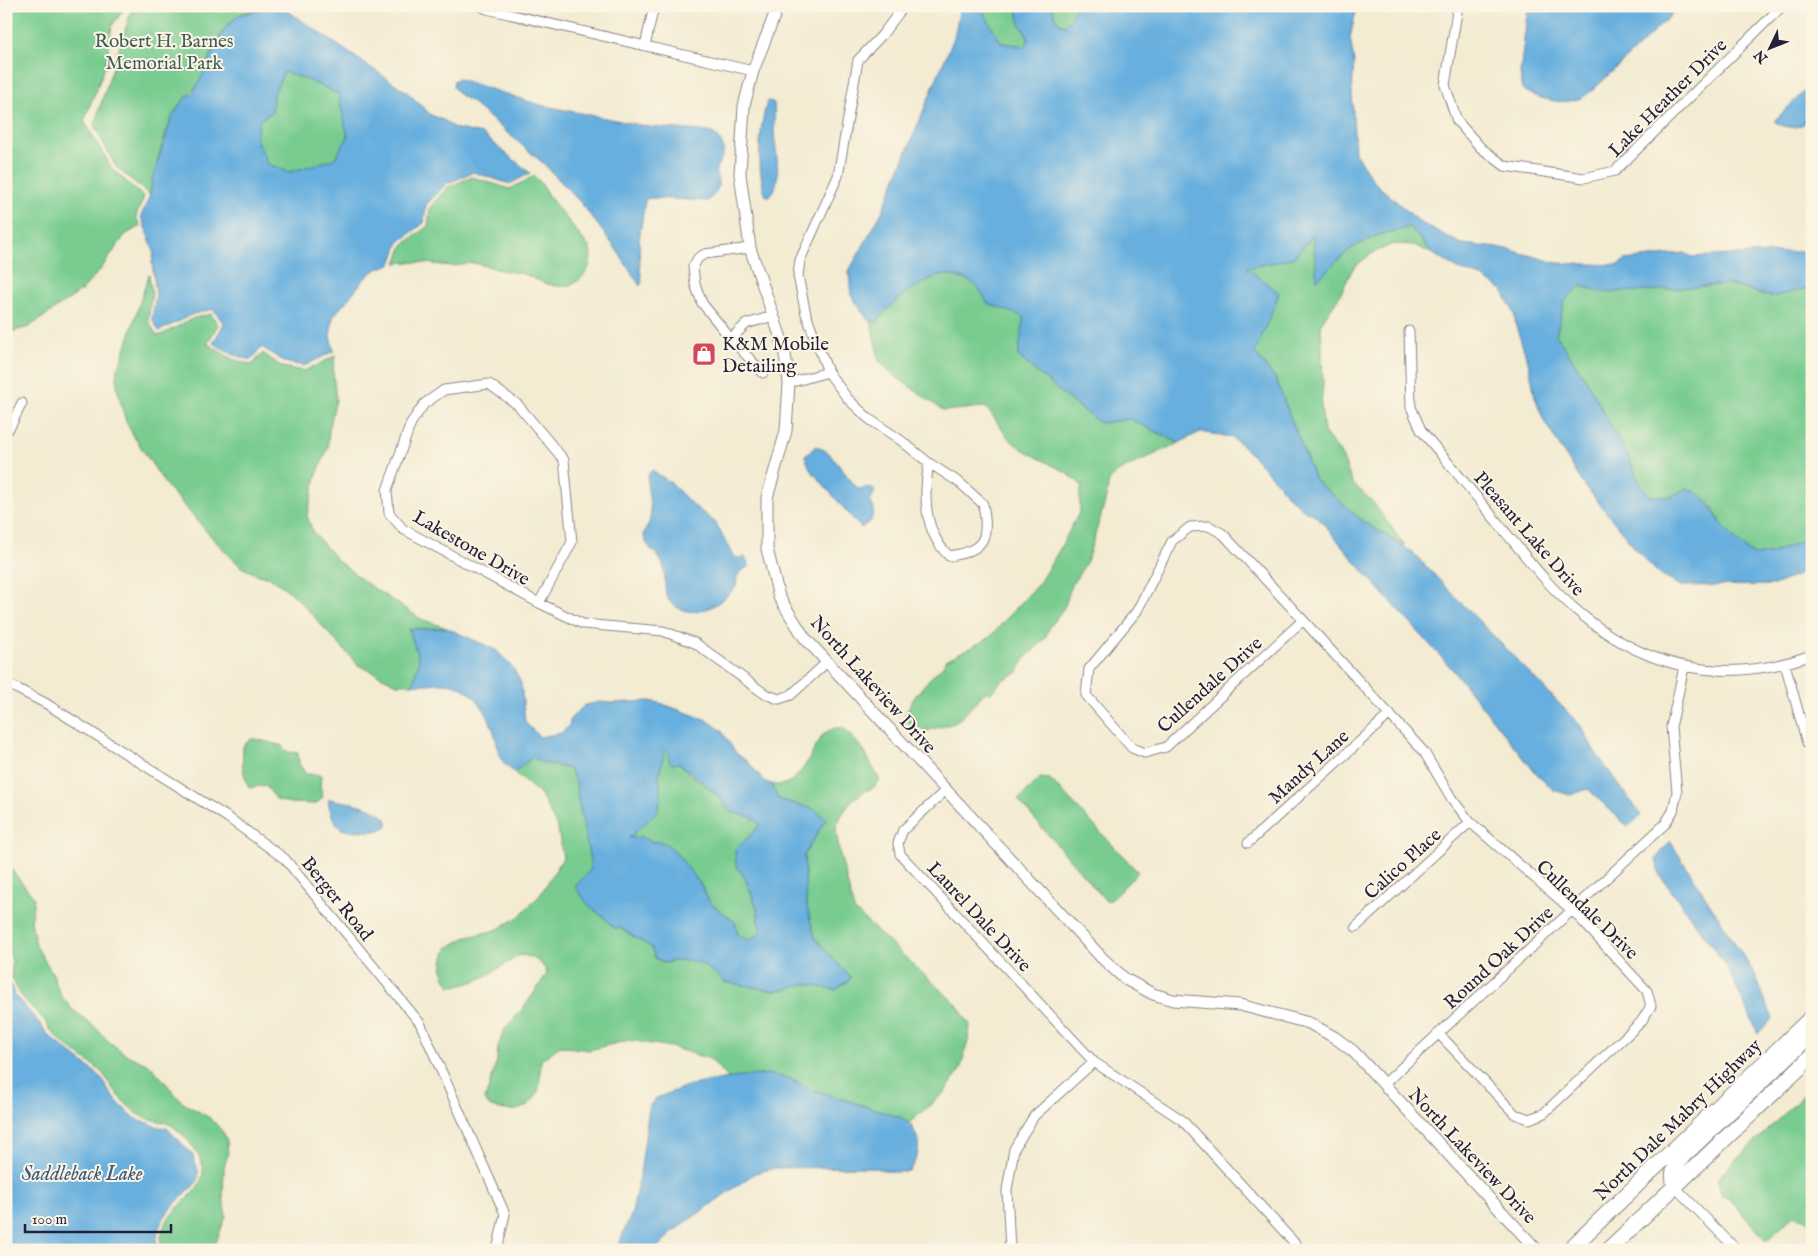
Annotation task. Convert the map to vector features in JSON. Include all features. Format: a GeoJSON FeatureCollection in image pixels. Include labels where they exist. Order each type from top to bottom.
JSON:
{"type":"FeatureCollection","features":[{"type":"Feature","properties":{"kind":"main road","name":"North Dale Mabry Highway"},"geometry":{"type":"LineString","coordinates":[[1569,1250],[1812,1017]]}},
{"type":"Feature","properties":{"kind":"main road"},"geometry":{"type":"LineString","coordinates":[[1675,1187],[1672,1175],[1674,1167],[1684,1155],[1804,1041],[1812,1027]]}},
{"type":"Feature","properties":{"kind":"main road"},"geometry":{"type":"LineString","coordinates":[[1608,1250],[1812,1056]]}},
{"type":"Feature","properties":{"kind":"street"},"geometry":{"type":"LineString","coordinates":[[481,6],[487,9],[753,71]]}},
{"type":"Feature","properties":{"kind":"street"},"geometry":{"type":"LineString","coordinates":[[645,46],[654,6]]}},
{"type":"Feature","properties":{"kind":"street","name":"North Lakeview Drive"},"geometry":{"type":"LineString","coordinates":[[778,6],[753,71],[744,106],[740,174],[750,248],[784,347],[789,383],[786,431],[767,498],[767,549],[779,597],[804,638],[1102,958],[1125,979],[1153,994],[1173,1000],[1240,1005],[1309,1023],[1334,1036],[1353,1052],[1384,1084],[1537,1250]]}},
{"type":"Feature","properties":{"kind":"street"},"geometry":{"type":"LineString","coordinates":[[904,6],[882,35],[858,60],[838,176],[800,260],[798,276],[806,314],[828,372],[848,399],[869,419],[960,483],[983,504],[987,530],[979,544],[964,554],[949,556],[942,549],[932,531],[925,498],[929,463]]}},
{"type":"Feature","properties":{"kind":"street","name":"Lake Heather Drive"},"geometry":{"type":"LineString","coordinates":[[1458,6],[1444,85],[1457,121],[1481,148],[1505,166],[1584,178],[1616,171],[1782,6]]}},
{"type":"Feature","properties":{"kind":"street"},"geometry":{"type":"LineString","coordinates":[[750,248],[705,254],[698,258],[693,266],[695,284],[702,303],[762,373]]}},
{"type":"Feature","properties":{"kind":"street"},"geometry":{"type":"LineString","coordinates":[[731,339],[746,324],[773,316]]}},
{"type":"Feature","properties":{"kind":"street","name":"Pleasant Lake Drive"},"geometry":{"type":"LineString","coordinates":[[1409,330],[1411,407],[1421,430],[1542,576],[1574,609],[1610,637],[1634,650],[1684,667],[1733,671],[1785,664],[1812,655]]}},
{"type":"Feature","properties":{"kind":"street"},"geometry":{"type":"LineString","coordinates":[[789,383],[828,372]]}},
{"type":"Feature","properties":{"kind":"street","name":"Lakestone Drive"},"geometry":{"type":"LineString","coordinates":[[539,603],[572,542],[564,460],[518,405],[489,384],[444,390],[424,404],[411,422],[387,490],[390,513],[404,529],[539,603],[583,624],[662,630],[694,643],[765,694],[779,699],[791,695],[827,662]]}},
{"type":"Feature","properties":{"kind":"street"},"geometry":{"type":"LineString","coordinates":[[6,432],[22,403]]}},
{"type":"Feature","properties":{"kind":"street","name":"Cullendale Drive"},"geometry":{"type":"LineString","coordinates":[[1303,620],[1166,746],[1144,753],[1132,748],[1086,695],[1089,669],[1137,611],[1172,541],[1190,527],[1209,526],[1223,534],[1303,620],[1390,714],[1424,752],[1452,799],[1470,822],[1572,911],[1647,991],[1651,1006],[1641,1022],[1543,1114],[1529,1119],[1515,1114],[1439,1034]]}},
{"type":"Feature","properties":{"kind":"street"},"geometry":{"type":"LineString","coordinates":[[1785,664],[1808,743],[1812,748]]}},
{"type":"Feature","properties":{"kind":"street","name":"Round Oak Drive"},"geometry":{"type":"LineString","coordinates":[[1410,1060],[1665,824],[1673,811],[1677,792],[1671,727],[1684,667]]}},
{"type":"Feature","properties":{"kind":"street","name":"Berger Road"},"geometry":{"type":"LineString","coordinates":[[6,683],[45,703],[220,812],[285,859],[420,1023],[505,1214],[497,1250]]}},
{"type":"Feature","properties":{"kind":"street","name":"Mandy Lane"},"geometry":{"type":"LineString","coordinates":[[1248,843],[1390,714]]}},
{"type":"Feature","properties":{"kind":"street","name":"Laurel Dale Drive"},"geometry":{"type":"LineString","coordinates":[[946,790],[903,830],[898,843],[900,854],[1094,1062],[1182,1120],[1301,1250]]}},
{"type":"Feature","properties":{"kind":"street","name":"Calico Place"},"geometry":{"type":"LineString","coordinates":[[1356,927],[1470,822]]}},
{"type":"Feature","properties":{"kind":"street","name":"North Lakeview Drive"},"geometry":{"type":"LineString","coordinates":[[1384,1084],[1410,1060]]}},
{"type":"Feature","properties":{"kind":"street"},"geometry":{"type":"LineString","coordinates":[[1010,1250],[1007,1190],[1014,1149],[1034,1116],[1094,1062]]}},
{"type":"Feature","properties":{"kind":"street"},"geometry":{"type":"LineString","coordinates":[[1675,1187],[1737,1250]]}},
{"type":"Feature","properties":{"kind":"green space"},"geometry":{"type":"Polygon","coordinates":[[[6,6],[126,6],[112,26],[106,64],[84,121],[113,170],[144,197],[136,216],[140,226],[125,235],[100,270],[81,291],[29,327],[6,333],[6,6]]]}},
{"type":"Feature","properties":{"kind":"green space","name":"Robert H. Barnes Memorial Park"},"geometry":{"type":"Polygon","coordinates":[[[133,6],[263,6],[265,9],[239,15],[232,20],[220,36],[200,81],[180,104],[170,123],[157,161],[150,195],[116,167],[94,125],[133,6]]]}},
{"type":"Feature","properties":{"kind":"green space"},"geometry":{"type":"Polygon","coordinates":[[[980,6],[1016,6],[1020,23],[1028,37],[1026,46],[1001,43],[980,6]]]}},
{"type":"Feature","properties":{"kind":"green space"},"geometry":{"type":"Polygon","coordinates":[[[1051,6],[1077,6],[1065,25],[1057,20],[1051,6]]]}},
{"type":"Feature","properties":{"kind":"green space"},"geometry":{"type":"Polygon","coordinates":[[[284,72],[308,80],[338,94],[348,137],[334,159],[289,172],[268,164],[256,139],[259,120],[272,112],[273,95],[284,72]]]}},
{"type":"Feature","properties":{"kind":"green space"},"geometry":{"type":"Polygon","coordinates":[[[534,176],[589,247],[591,260],[589,266],[577,281],[565,286],[553,286],[521,273],[472,263],[453,266],[418,262],[396,263],[403,245],[428,226],[430,207],[448,187],[472,177],[510,189],[534,176]]]}},
{"type":"Feature","properties":{"kind":"green space"},"geometry":{"type":"Polygon","coordinates":[[[1410,227],[1433,254],[1414,245],[1393,244],[1371,254],[1353,268],[1340,295],[1321,323],[1323,384],[1321,407],[1324,432],[1341,454],[1353,484],[1372,501],[1405,546],[1365,523],[1315,480],[1276,380],[1255,353],[1279,293],[1247,268],[1293,258],[1314,235],[1317,279],[1350,249],[1378,235],[1410,227]]]}},
{"type":"Feature","properties":{"kind":"green space"},"geometry":{"type":"Polygon","coordinates":[[[149,274],[152,294],[148,320],[157,336],[194,318],[211,314],[218,325],[208,344],[232,359],[252,365],[263,353],[282,367],[304,371],[335,356],[333,372],[336,399],[329,430],[328,447],[316,477],[307,516],[313,532],[338,561],[369,585],[421,619],[447,628],[409,629],[419,660],[413,684],[397,684],[358,665],[293,594],[271,578],[258,575],[241,567],[216,542],[165,484],[133,435],[126,422],[117,388],[117,370],[149,274]]]}},
{"type":"Feature","properties":{"kind":"green space"},"geometry":{"type":"Polygon","coordinates":[[[944,274],[971,281],[983,293],[1025,317],[1018,356],[1100,423],[1130,419],[1179,443],[1127,467],[1118,472],[1109,481],[1105,502],[1087,561],[1071,587],[1065,606],[1050,627],[1044,640],[1026,657],[1017,673],[1002,680],[991,693],[985,692],[954,723],[926,731],[904,720],[906,712],[915,697],[944,665],[946,660],[989,638],[1039,583],[1080,511],[1082,486],[1067,473],[1014,443],[985,407],[944,411],[892,374],[879,361],[871,322],[877,322],[890,306],[906,293],[944,274]]]}},
{"type":"Feature","properties":{"kind":"green space"},"geometry":{"type":"Polygon","coordinates":[[[1728,284],[1771,297],[1812,287],[1812,529],[1797,543],[1773,553],[1755,556],[1725,529],[1708,501],[1687,488],[1670,497],[1650,496],[1640,484],[1629,459],[1586,380],[1556,335],[1564,302],[1580,286],[1604,292],[1644,291],[1728,284]]]}},
{"type":"Feature","properties":{"kind":"green space"},"geometry":{"type":"Polygon","coordinates":[[[835,728],[844,728],[863,749],[879,779],[879,782],[873,788],[852,800],[841,816],[836,828],[839,850],[854,910],[957,1005],[970,1025],[968,1041],[960,1070],[944,1093],[909,1123],[902,1118],[811,1089],[787,1078],[768,1074],[729,1079],[710,1059],[671,1047],[629,1040],[589,1050],[560,1046],[541,1060],[539,1088],[532,1102],[518,1110],[491,1107],[485,1099],[504,1030],[525,1006],[547,974],[543,966],[536,960],[520,955],[478,980],[450,986],[444,976],[442,967],[447,948],[464,938],[496,930],[518,917],[540,895],[563,858],[558,829],[541,795],[514,772],[533,757],[541,762],[569,769],[576,778],[578,801],[586,833],[591,869],[590,907],[604,917],[614,928],[620,928],[652,948],[654,957],[664,963],[680,960],[700,963],[724,982],[776,991],[806,983],[837,990],[851,978],[815,938],[806,903],[804,855],[826,819],[814,809],[778,799],[771,784],[780,785],[796,777],[823,735],[835,728]]]}},
{"type":"Feature","properties":{"kind":"green space"},"geometry":{"type":"Polygon","coordinates":[[[251,739],[281,745],[288,752],[298,753],[299,764],[306,774],[321,775],[320,786],[323,797],[316,804],[289,803],[277,800],[265,785],[249,788],[244,772],[243,746],[251,739]]]}},
{"type":"Feature","properties":{"kind":"green space"},"geometry":{"type":"Polygon","coordinates":[[[665,749],[690,774],[716,795],[731,812],[751,817],[760,824],[755,832],[747,838],[736,866],[745,878],[757,908],[761,934],[747,940],[738,935],[735,922],[710,903],[701,885],[674,850],[663,842],[652,842],[642,837],[629,838],[642,825],[661,797],[659,776],[665,749]]]}},
{"type":"Feature","properties":{"kind":"green space"},"geometry":{"type":"Polygon","coordinates":[[[1040,778],[1050,779],[1138,872],[1111,900],[1106,901],[1018,800],[1040,778]]]}},
{"type":"Feature","properties":{"kind":"green space"},"geometry":{"type":"Polygon","coordinates":[[[6,863],[34,898],[31,921],[36,946],[54,976],[62,997],[73,1010],[94,1026],[108,1041],[127,1055],[151,1066],[183,1103],[210,1118],[223,1132],[227,1141],[228,1155],[224,1166],[223,1197],[226,1216],[213,1250],[161,1250],[161,1236],[165,1224],[172,1214],[196,1190],[201,1181],[202,1164],[192,1145],[171,1125],[142,1117],[128,1106],[101,1072],[52,1032],[21,995],[11,979],[12,960],[6,948],[6,863]]]}},
{"type":"Feature","properties":{"kind":"green space"},"geometry":{"type":"Polygon","coordinates":[[[1809,1090],[1812,1092],[1812,1223],[1794,1215],[1767,1241],[1727,1197],[1722,1196],[1717,1178],[1809,1090]]]}},
{"type":"Feature","properties":{"kind":"water"},"geometry":{"type":"Polygon","coordinates":[[[960,6],[980,6],[1001,43],[1026,46],[1028,37],[1020,23],[1016,6],[1051,6],[1057,20],[1065,25],[1077,6],[1357,6],[1350,38],[1354,62],[1352,92],[1355,153],[1375,183],[1421,223],[1462,244],[1507,249],[1557,263],[1618,265],[1625,260],[1685,253],[1692,257],[1812,251],[1812,287],[1771,297],[1728,284],[1644,291],[1604,292],[1580,286],[1564,302],[1556,335],[1586,380],[1629,459],[1640,484],[1650,496],[1670,497],[1687,488],[1694,491],[1710,506],[1732,537],[1755,556],[1773,553],[1797,543],[1812,529],[1812,565],[1796,576],[1774,585],[1681,586],[1660,575],[1639,553],[1582,482],[1544,421],[1535,397],[1529,365],[1516,326],[1514,313],[1502,290],[1484,278],[1458,269],[1433,254],[1410,227],[1378,235],[1350,249],[1317,280],[1313,235],[1293,258],[1247,268],[1279,293],[1255,353],[1276,380],[1315,480],[1365,523],[1412,552],[1581,726],[1595,752],[1641,815],[1628,827],[1588,789],[1570,795],[1554,790],[1534,771],[1452,669],[1364,572],[1317,516],[1304,510],[1287,495],[1243,446],[1231,437],[1200,432],[1179,443],[1130,419],[1100,423],[1018,356],[1024,317],[987,303],[976,286],[959,277],[945,275],[928,280],[898,300],[877,322],[868,320],[851,295],[849,271],[882,212],[954,38],[960,6]]]}},
{"type":"Feature","properties":{"kind":"water"},"geometry":{"type":"Polygon","coordinates":[[[1528,6],[1681,6],[1594,89],[1581,98],[1558,101],[1535,96],[1522,89],[1520,73],[1528,6]]]}},
{"type":"Feature","properties":{"kind":"water"},"geometry":{"type":"Polygon","coordinates":[[[265,9],[286,10],[407,92],[431,115],[445,121],[454,128],[482,134],[530,173],[510,184],[473,172],[446,184],[426,205],[424,223],[399,242],[391,264],[377,269],[367,276],[333,317],[330,336],[334,351],[304,366],[284,362],[262,347],[251,360],[234,355],[213,343],[224,324],[213,309],[193,314],[159,331],[152,319],[156,294],[152,263],[154,252],[141,216],[150,195],[152,179],[172,117],[181,103],[194,91],[226,27],[239,15],[265,9]],[[284,72],[273,95],[272,112],[259,120],[256,139],[268,164],[289,172],[334,159],[348,137],[338,94],[308,80],[284,72]]]}},
{"type":"Feature","properties":{"kind":"water"},"geometry":{"type":"Polygon","coordinates":[[[459,79],[540,105],[650,127],[712,133],[720,141],[723,151],[716,170],[717,190],[707,201],[648,198],[645,201],[639,240],[642,281],[640,286],[616,249],[581,203],[543,163],[470,101],[461,96],[453,87],[454,80],[459,79]]]}},
{"type":"Feature","properties":{"kind":"water"},"geometry":{"type":"Polygon","coordinates":[[[1812,84],[1812,104],[1805,116],[1804,124],[1789,127],[1774,121],[1812,84]]]}},
{"type":"Feature","properties":{"kind":"water"},"geometry":{"type":"Polygon","coordinates":[[[767,102],[774,103],[777,175],[774,191],[769,197],[766,196],[763,185],[760,149],[764,113],[767,102]]]}},
{"type":"Feature","properties":{"kind":"water"},"geometry":{"type":"Polygon","coordinates":[[[816,446],[828,452],[858,489],[871,487],[875,491],[870,501],[874,509],[871,521],[861,528],[810,469],[805,456],[816,446]]]}},
{"type":"Feature","properties":{"kind":"water"},"geometry":{"type":"Polygon","coordinates":[[[652,470],[671,483],[693,505],[716,523],[733,556],[736,558],[745,557],[749,566],[740,572],[737,577],[736,587],[731,593],[705,609],[698,611],[683,610],[671,603],[666,591],[663,565],[645,540],[644,534],[651,513],[648,478],[652,470]]]}},
{"type":"Feature","properties":{"kind":"water"},"geometry":{"type":"Polygon","coordinates":[[[447,628],[496,650],[513,668],[521,683],[525,722],[540,737],[561,733],[569,726],[571,718],[585,705],[600,702],[650,701],[660,703],[707,720],[721,730],[736,753],[749,763],[764,781],[771,784],[778,799],[814,809],[826,819],[804,855],[806,903],[815,938],[851,978],[836,990],[806,984],[776,991],[724,982],[700,963],[680,960],[664,963],[654,957],[652,948],[620,928],[614,928],[604,917],[590,907],[575,887],[591,869],[576,785],[569,769],[541,762],[533,757],[514,772],[500,757],[493,729],[485,711],[472,695],[464,689],[444,683],[413,684],[419,660],[409,629],[447,628]],[[665,749],[659,776],[661,797],[657,812],[629,838],[642,837],[652,842],[663,842],[674,850],[701,885],[710,903],[735,922],[738,935],[747,940],[761,934],[757,908],[745,878],[736,866],[735,850],[760,824],[751,817],[731,812],[716,794],[679,763],[672,764],[668,759],[670,754],[665,749]]]}},
{"type":"Feature","properties":{"kind":"water"},"geometry":{"type":"Polygon","coordinates":[[[329,799],[368,807],[387,820],[387,826],[374,831],[344,830],[338,825],[332,815],[329,799]]]}},
{"type":"Feature","properties":{"kind":"water"},"geometry":{"type":"Polygon","coordinates":[[[1670,841],[1754,973],[1773,1019],[1758,1033],[1725,964],[1659,874],[1656,859],[1670,841]]]}},
{"type":"Feature","properties":{"kind":"water","name":"Saddleback Lake"},"geometry":{"type":"Polygon","coordinates":[[[6,959],[8,962],[7,982],[10,983],[15,996],[48,1035],[96,1073],[121,1106],[139,1121],[167,1128],[193,1155],[198,1171],[197,1181],[164,1218],[158,1232],[157,1250],[6,1250],[6,959]]]}},
{"type":"Feature","properties":{"kind":"water"},"geometry":{"type":"Polygon","coordinates":[[[768,1074],[787,1078],[811,1089],[902,1118],[912,1126],[919,1142],[917,1157],[910,1170],[894,1172],[870,1167],[776,1168],[755,1173],[675,1230],[655,1250],[618,1250],[632,1213],[641,1167],[649,1107],[656,1098],[687,1086],[722,1079],[768,1074]]]}},
{"type":"Feature","properties":{"kind":"place","name":"K&M Mobile Detailing"},"geometry":{"type":"Point","coordinates":[704,354]}}]}
